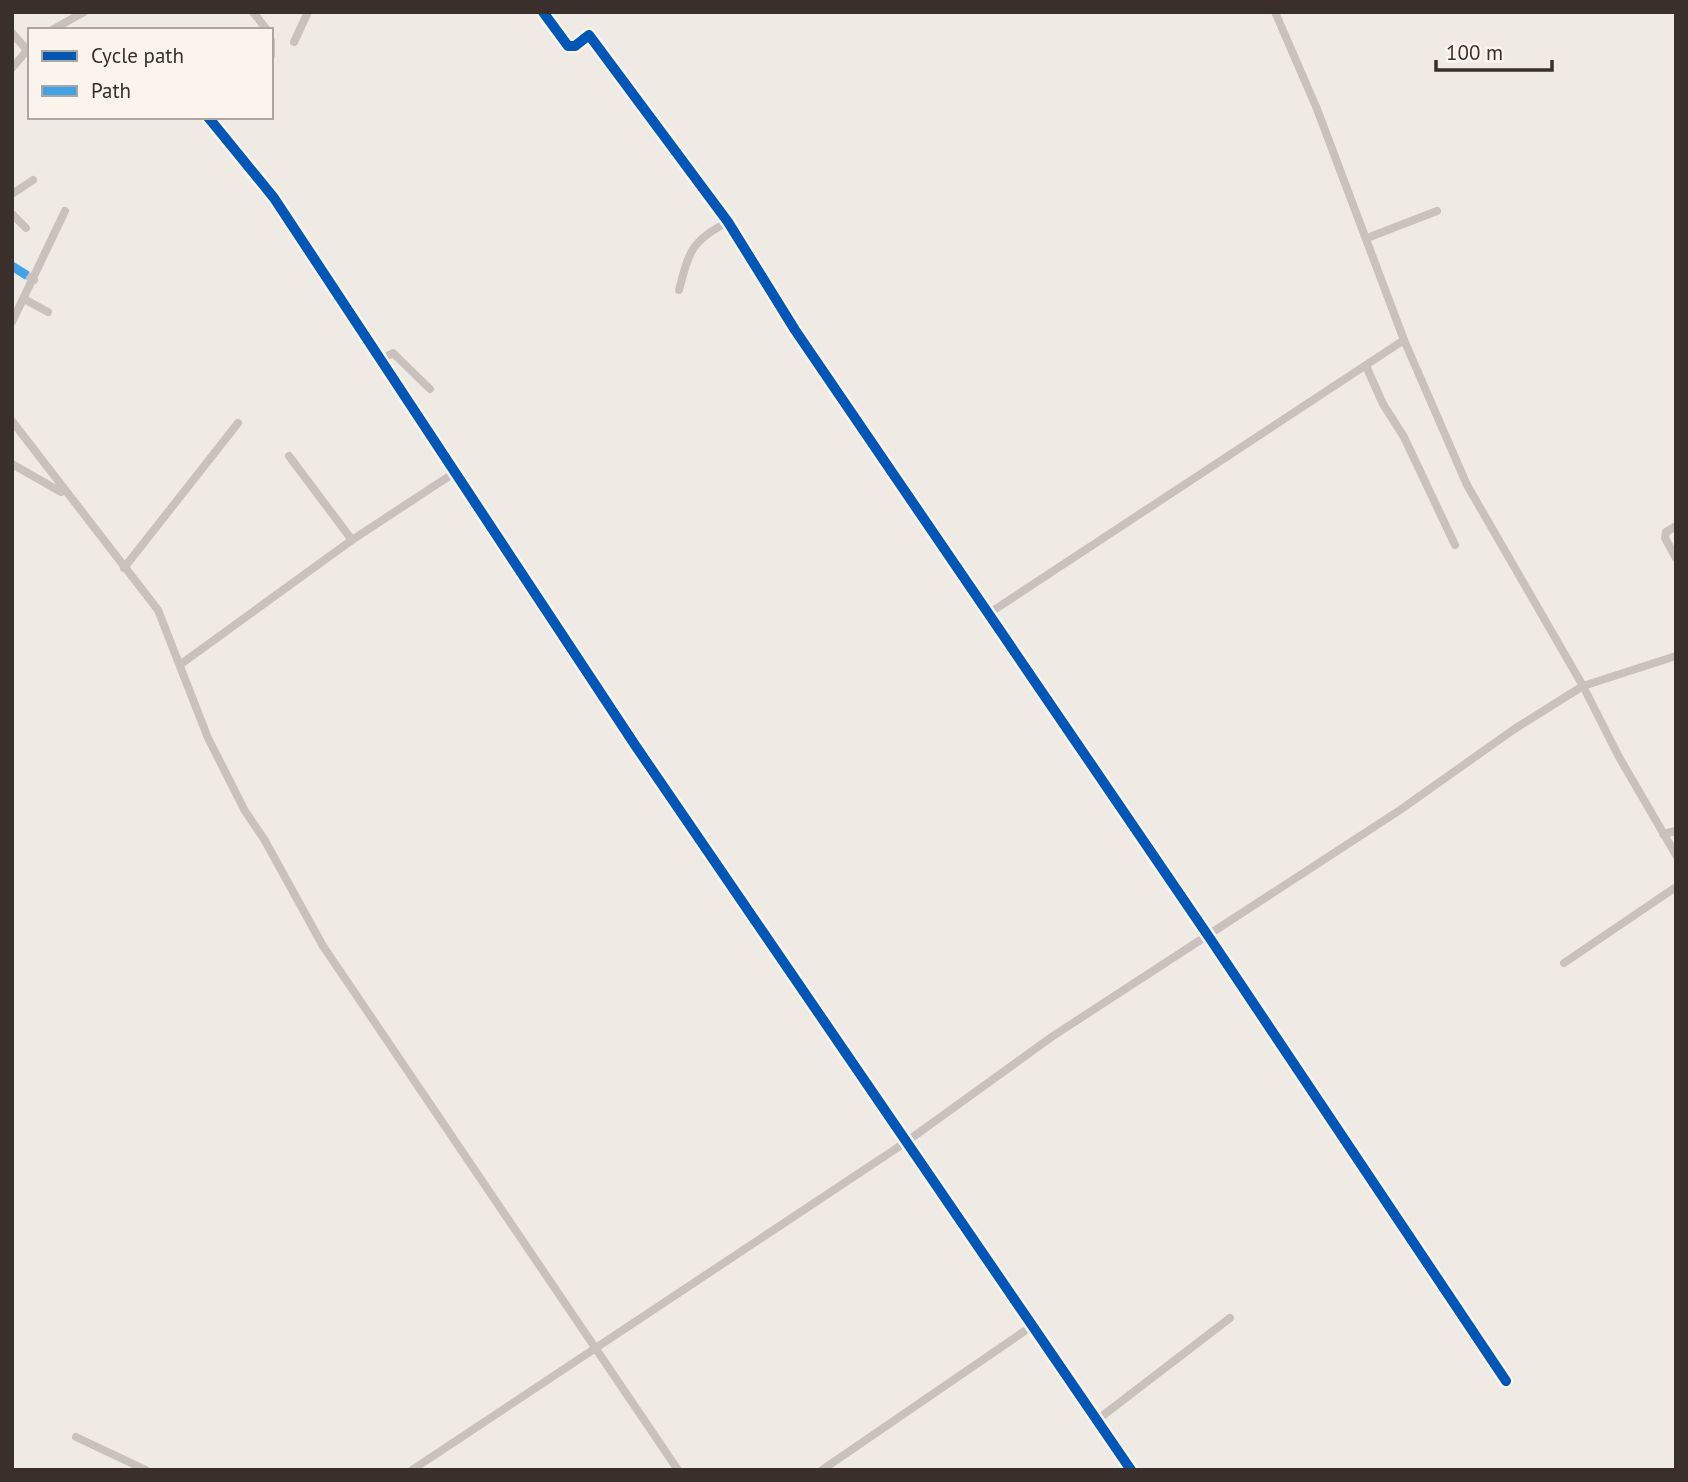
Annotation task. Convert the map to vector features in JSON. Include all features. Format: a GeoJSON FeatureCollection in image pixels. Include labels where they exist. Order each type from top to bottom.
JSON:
{"type":"FeatureCollection","features":[{"type":"Feature","properties":{"kind":"street"},"geometry":{"type":"LineString","coordinates":[[56,28],[84,12]]}},
{"type":"Feature","properties":{"kind":"street"},"geometry":{"type":"LineString","coordinates":[[253,12],[265,28]]}},
{"type":"Feature","properties":{"kind":"street"},"geometry":{"type":"LineString","coordinates":[[294,42],[308,12]]}},
{"type":"Feature","properties":{"kind":"street"},"geometry":{"type":"LineString","coordinates":[[543,12],[568,46],[575,46],[589,34],[728,222],[795,330],[1209,937],[1506,1381]]}},
{"type":"Feature","properties":{"kind":"street"},"geometry":{"type":"LineString","coordinates":[[1275,12],[1367,238],[1404,340],[1476,502],[1583,686],[1662,834],[1676,855]]}},
{"type":"Feature","properties":{"kind":"street"},"geometry":{"type":"LineString","coordinates":[[12,33],[28,49],[12,68]]}},
{"type":"Feature","properties":{"kind":"street"},"geometry":{"type":"LineString","coordinates":[[210,119],[274,198],[635,745],[1131,1470]]}},
{"type":"Feature","properties":{"kind":"street"},"geometry":{"type":"LineString","coordinates":[[12,194],[33,180]]}},
{"type":"Feature","properties":{"kind":"street"},"geometry":{"type":"LineString","coordinates":[[12,322],[65,211]]}},
{"type":"Feature","properties":{"kind":"street"},"geometry":{"type":"LineString","coordinates":[[1367,238],[1437,211]]}},
{"type":"Feature","properties":{"kind":"street"},"geometry":{"type":"LineString","coordinates":[[12,214],[26,228]]}},
{"type":"Feature","properties":{"kind":"street"},"geometry":{"type":"LineString","coordinates":[[679,290],[694,244],[704,234],[728,222]]}},
{"type":"Feature","properties":{"kind":"street"},"geometry":{"type":"LineString","coordinates":[[12,266],[34,280]]}},
{"type":"Feature","properties":{"kind":"street"},"geometry":{"type":"LineString","coordinates":[[24,299],[48,312]]}},
{"type":"Feature","properties":{"kind":"street"},"geometry":{"type":"LineString","coordinates":[[988,614],[1404,340]]}},
{"type":"Feature","properties":{"kind":"street"},"geometry":{"type":"LineString","coordinates":[[380,360],[393,353],[430,389]]}},
{"type":"Feature","properties":{"kind":"street"},"geometry":{"type":"LineString","coordinates":[[1366,366],[1383,404],[1404,437],[1455,545]]}},
{"type":"Feature","properties":{"kind":"street"},"geometry":{"type":"LineString","coordinates":[[12,421],[158,610],[208,738],[323,946],[678,1470]]}},
{"type":"Feature","properties":{"kind":"street"},"geometry":{"type":"LineString","coordinates":[[124,568],[238,423]]}},
{"type":"Feature","properties":{"kind":"street"},"geometry":{"type":"LineString","coordinates":[[289,456],[352,540]]}},
{"type":"Feature","properties":{"kind":"street"},"geometry":{"type":"LineString","coordinates":[[12,464],[67,495]]}},
{"type":"Feature","properties":{"kind":"street"},"geometry":{"type":"LineString","coordinates":[[181,664],[352,540],[454,473]]}},
{"type":"Feature","properties":{"kind":"street"},"geometry":{"type":"LineString","coordinates":[[1676,526],[1666,532],[1665,538],[1676,558]]}},
{"type":"Feature","properties":{"kind":"street"},"geometry":{"type":"LineString","coordinates":[[412,1470],[906,1142],[1053,1036],[1209,937],[1583,686],[1676,656]]}},
{"type":"Feature","properties":{"kind":"street"},"geometry":{"type":"LineString","coordinates":[[1662,834],[1676,831]]}},
{"type":"Feature","properties":{"kind":"street"},"geometry":{"type":"LineString","coordinates":[[1564,963],[1676,887]]}},
{"type":"Feature","properties":{"kind":"street"},"geometry":{"type":"LineString","coordinates":[[1097,1420],[1230,1318]]}},
{"type":"Feature","properties":{"kind":"street"},"geometry":{"type":"LineString","coordinates":[[822,1470],[1032,1326]]}},
{"type":"Feature","properties":{"kind":"street"},"geometry":{"type":"LineString","coordinates":[[76,1437],[146,1470]]}},
{"type":"Feature","properties":{"kind":"marked path"},"geometry":{"type":"LineString","coordinates":[[12,266],[34,280]]}},
{"type":"Feature","properties":{"kind":"cycle path"},"geometry":{"type":"LineString","coordinates":[[543,12],[568,46],[575,46],[589,35],[728,222],[795,330],[1209,937],[1506,1381]]}},
{"type":"Feature","properties":{"kind":"cycle path"},"geometry":{"type":"LineString","coordinates":[[210,119],[274,198],[635,745],[1131,1470]]}}]}
